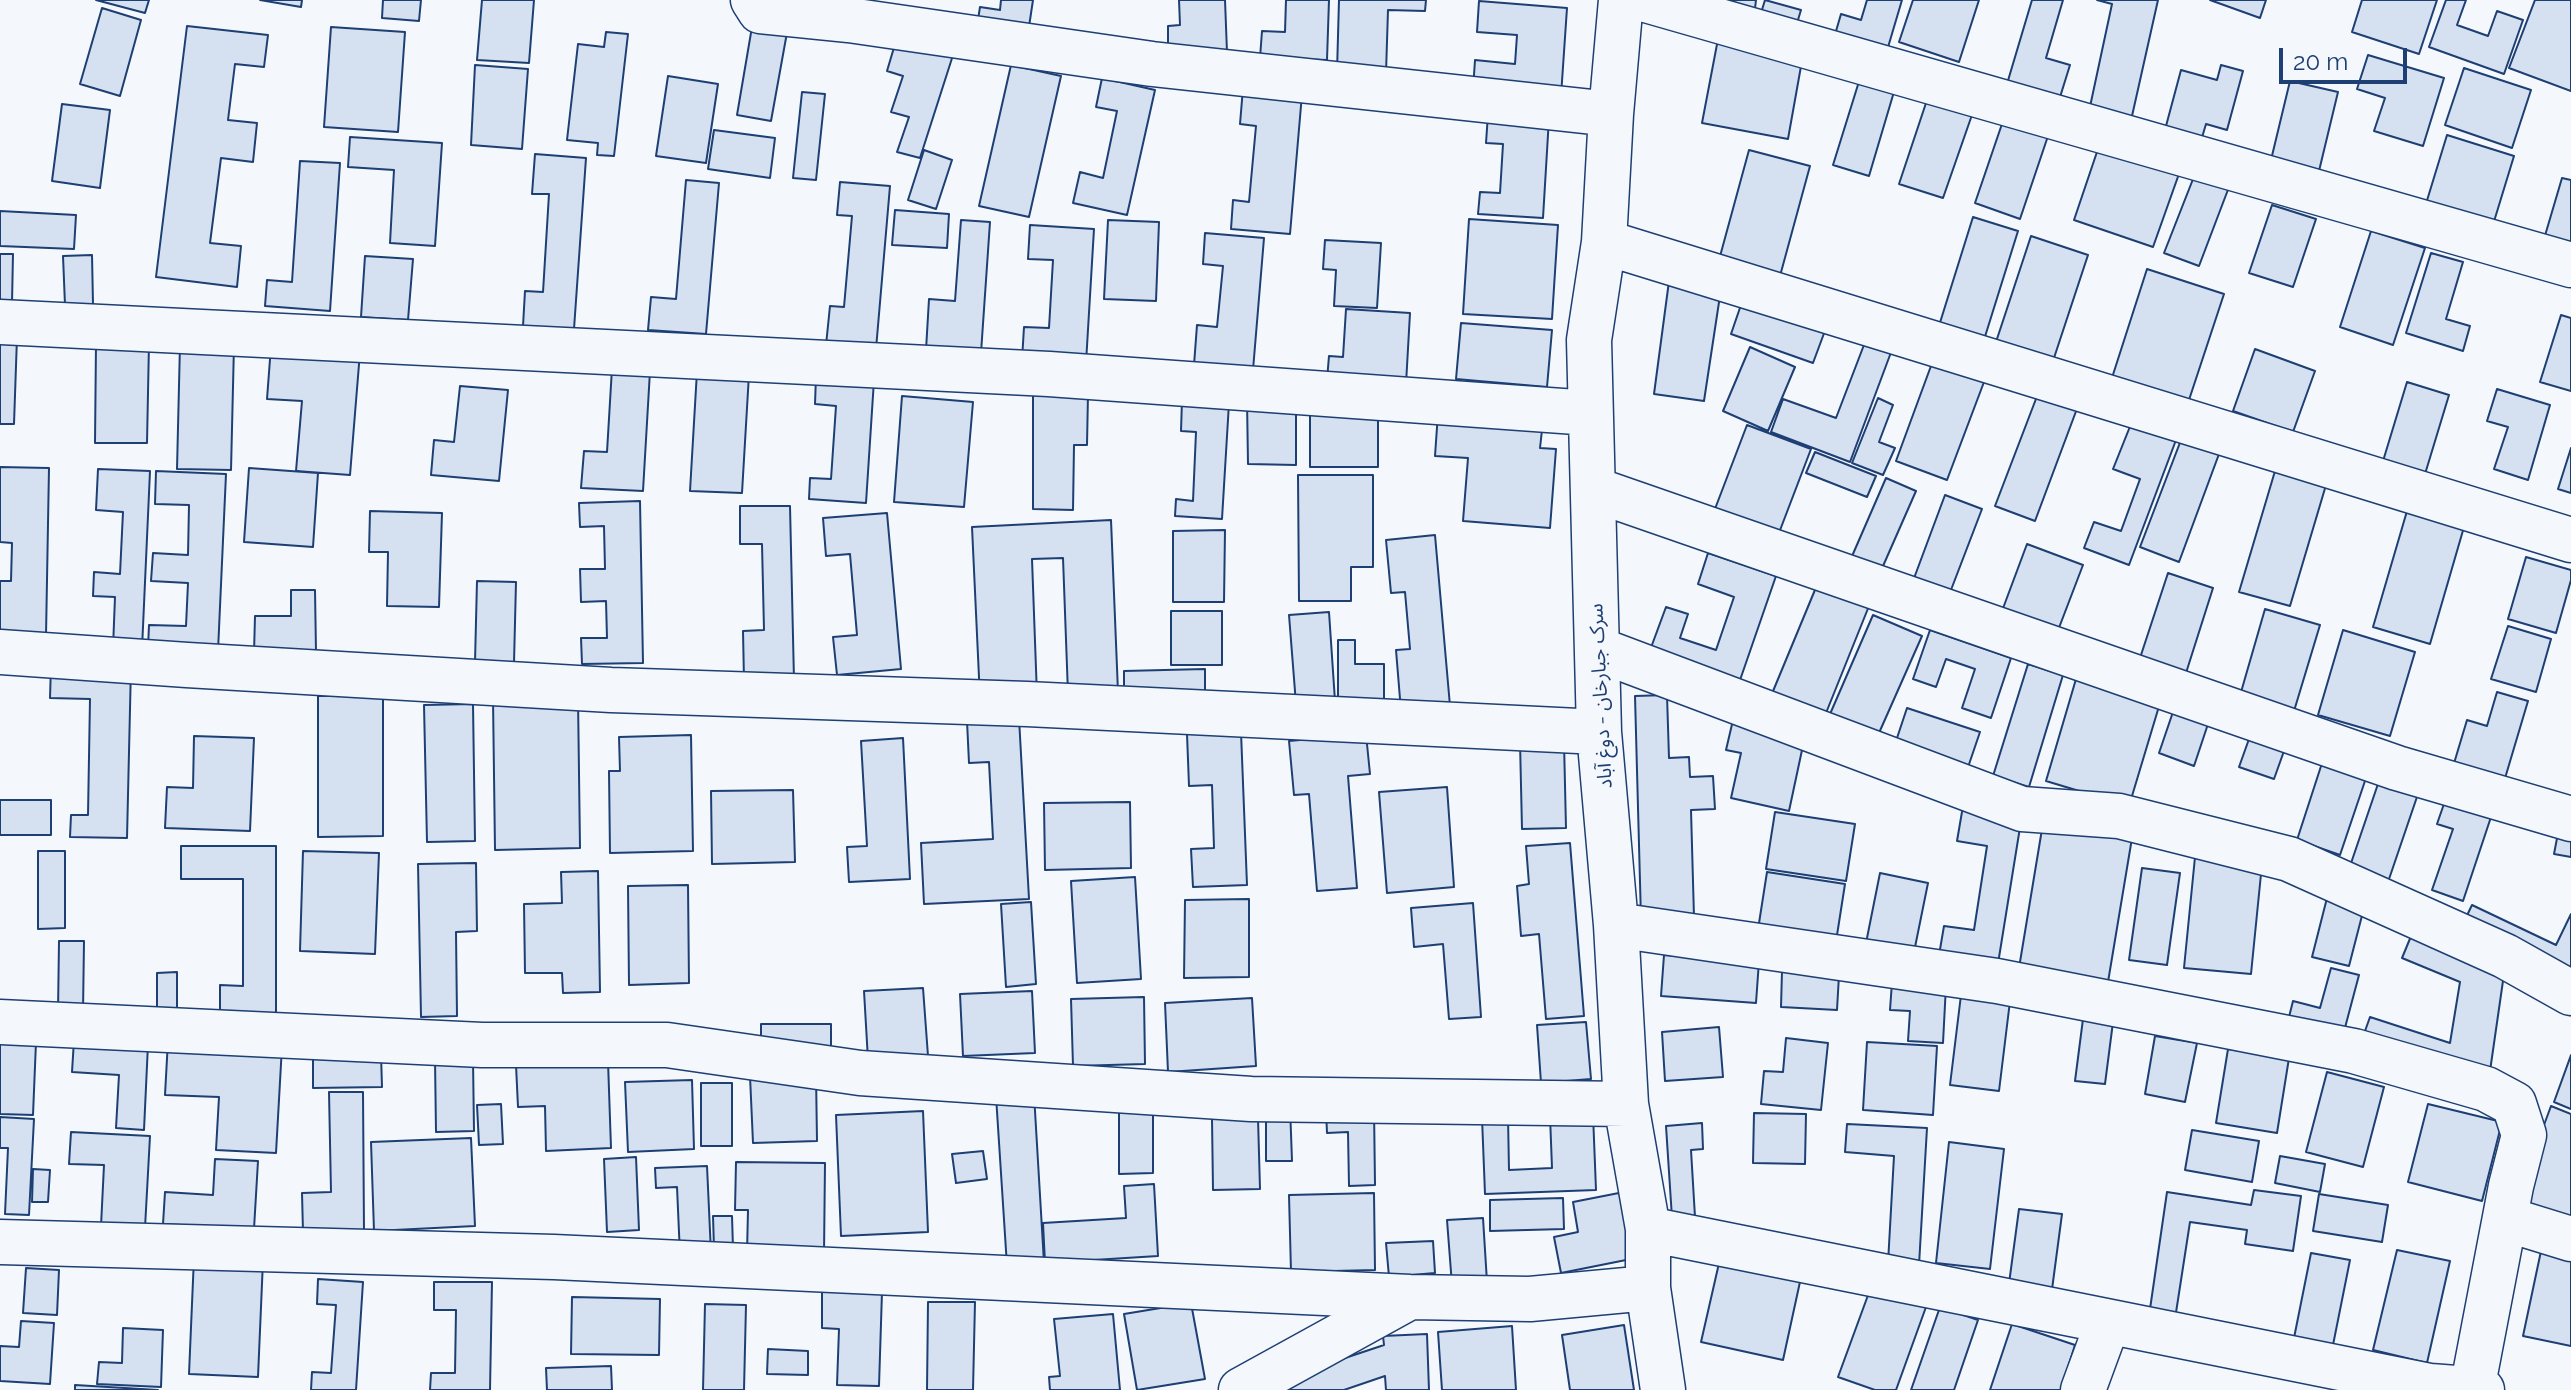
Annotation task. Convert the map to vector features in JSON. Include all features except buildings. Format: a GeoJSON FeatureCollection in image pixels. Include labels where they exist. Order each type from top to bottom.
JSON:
{"type":"FeatureCollection","features":[{"type":"Feature","properties":{"kind":"street"},"geometry":{"type":"LineString","coordinates":[[753,0],[760,11],[849,20],[1136,62],[1611,114]]}},
{"type":"Feature","properties":{"kind":"street","name":"سرک جبارخان - دوغ آباد"},"geometry":{"type":"LineString","coordinates":[[1621,0],[1604,242],[1589,340],[1599,732],[1616,925],[1626,1104],[1648,1229],[1648,1288],[1663,1390]]}},
{"type":"Feature","properties":{"kind":"street"},"geometry":{"type":"LineString","coordinates":[[1646,0],[2571,265]]}},
{"type":"Feature","properties":{"kind":"street"},"geometry":{"type":"LineString","coordinates":[[1604,242],[2571,540]]}},
{"type":"Feature","properties":{"kind":"street"},"geometry":{"type":"LineString","coordinates":[[0,322],[1049,374],[1590,413]]}},
{"type":"Feature","properties":{"kind":"street"},"geometry":{"type":"LineString","coordinates":[[1593,489],[2397,768],[2571,819]]}},
{"type":"Feature","properties":{"kind":"street"},"geometry":{"type":"LineString","coordinates":[[1597,649],[2022,809],[2119,816],[2289,859],[2505,956],[2571,993]]}},
{"type":"Feature","properties":{"kind":"street"},"geometry":{"type":"LineString","coordinates":[[0,652],[611,690],[1027,704],[1599,732]]}},
{"type":"Feature","properties":{"kind":"street"},"geometry":{"type":"LineString","coordinates":[[1616,925],[1997,981],[2354,1051],[2486,1089],[2514,1104],[2524,1135],[2511,1186],[2476,1389],[2430,1386],[1648,1229]]}},
{"type":"Feature","properties":{"kind":"street"},"geometry":{"type":"LineString","coordinates":[[0,1022],[482,1045],[667,1045],[860,1073],[1251,1099],[1626,1104]]}},
{"type":"Feature","properties":{"kind":"street"},"geometry":{"type":"LineString","coordinates":[[2506,1219],[2571,1239]]}},
{"type":"Feature","properties":{"kind":"street"},"geometry":{"type":"LineString","coordinates":[[0,1242],[554,1257],[1410,1297],[1530,1299],[1648,1288]]}},
{"type":"Feature","properties":{"kind":"street"},"geometry":{"type":"LineString","coordinates":[[1241,1390],[1410,1297]]}},
{"type":"Feature","properties":{"kind":"street"},"geometry":{"type":"LineString","coordinates":[[2083,1390],[2108,1322]]}}]}
